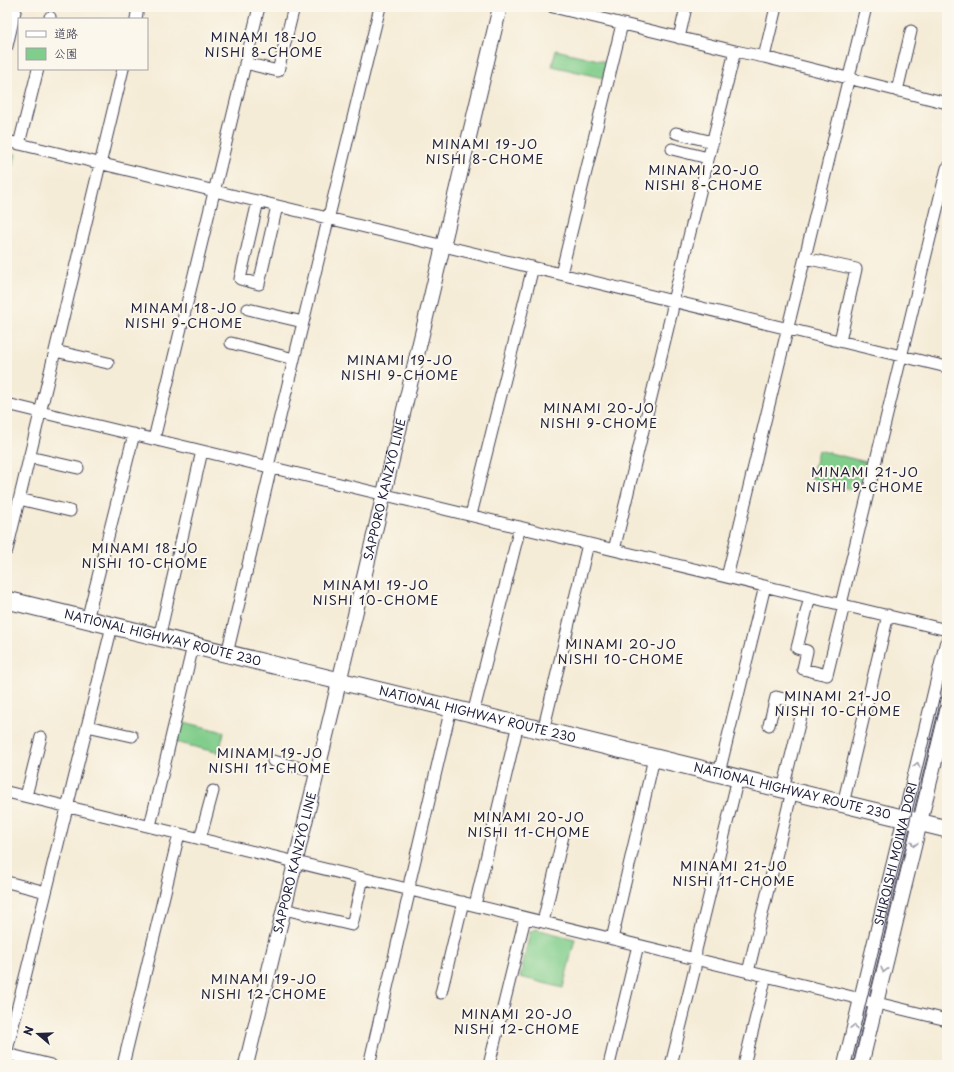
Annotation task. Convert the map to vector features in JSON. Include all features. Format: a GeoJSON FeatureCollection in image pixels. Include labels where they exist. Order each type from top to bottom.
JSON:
{"type":"FeatureCollection","features":[{"type":"Feature","properties":{"kind":"highway","name":"NATIONAL HIGHWAY ROUTE 230"},"geometry":{"type":"LineString","coordinates":[[7,600],[947,829]]}},
{"type":"Feature","properties":{"kind":"main road","name":"SAPPORO KANZYŌ LINE"},"geometry":{"type":"LineString","coordinates":[[246,1065],[500,7]]}},
{"type":"Feature","properties":{"kind":"main road","name":"SHIROISHI MOIWA DORI"},"geometry":{"type":"LineString","coordinates":[[861,1065],[876,1003],[947,643]]}},
{"type":"Feature","properties":{"kind":"main road","name":"SHIROISHI MOIWA DORI"},"geometry":{"type":"LineString","coordinates":[[845,1065],[861,999],[912,820],[947,711]]}},
{"type":"Feature","properties":{"kind":"street"},"geometry":{"type":"LineString","coordinates":[[7,46],[16,7]]}},
{"type":"Feature","properties":{"kind":"street"},"geometry":{"type":"LineString","coordinates":[[136,18],[138,7]]}},
{"type":"Feature","properties":{"kind":"street"},"geometry":{"type":"LineString","coordinates":[[154,439],[259,7]]}},
{"type":"Feature","properties":{"kind":"street"},"geometry":{"type":"LineString","coordinates":[[246,63],[278,71],[294,7]]}},
{"type":"Feature","properties":{"kind":"street"},"geometry":{"type":"LineString","coordinates":[[227,654],[294,359],[380,7]]}},
{"type":"Feature","properties":{"kind":"street"},"geometry":{"type":"LineString","coordinates":[[553,7],[764,57],[947,103]]}},
{"type":"Feature","properties":{"kind":"street"},"geometry":{"type":"LineString","coordinates":[[679,38],[686,7]]}},
{"type":"Feature","properties":{"kind":"street"},"geometry":{"type":"LineString","coordinates":[[764,57],[776,7]]}},
{"type":"Feature","properties":{"kind":"street"},"geometry":{"type":"LineString","coordinates":[[727,577],[866,7]]}},
{"type":"Feature","properties":{"kind":"street"},"geometry":{"type":"LineString","coordinates":[[561,274],[622,24]]}},
{"type":"Feature","properties":{"kind":"street"},"geometry":{"type":"LineString","coordinates":[[897,91],[911,31]]}},
{"type":"Feature","properties":{"kind":"street"},"geometry":{"type":"LineString","coordinates":[[614,550],[672,311],[673,301],[735,51]]}},
{"type":"Feature","properties":{"kind":"street"},"geometry":{"type":"LineString","coordinates":[[20,144],[38,70]]}},
{"type":"Feature","properties":{"kind":"street"},"geometry":{"type":"LineString","coordinates":[[7,550],[123,70]]}},
{"type":"Feature","properties":{"kind":"street"},"geometry":{"type":"LineString","coordinates":[[676,133],[712,142]]}},
{"type":"Feature","properties":{"kind":"street"},"geometry":{"type":"LineString","coordinates":[[7,141],[947,367]]}},
{"type":"Feature","properties":{"kind":"street"},"geometry":{"type":"LineString","coordinates":[[672,149],[708,158]]}},
{"type":"Feature","properties":{"kind":"street"},"geometry":{"type":"LineString","coordinates":[[810,597],[797,648],[807,651],[803,669],[827,675],[901,356],[947,168]]}},
{"type":"Feature","properties":{"kind":"street"},"geometry":{"type":"LineString","coordinates":[[258,201],[240,279],[259,284],[277,206]]}},
{"type":"Feature","properties":{"kind":"street"},"geometry":{"type":"LineString","coordinates":[[805,258],[856,269],[840,341]]}},
{"type":"Feature","properties":{"kind":"street"},"geometry":{"type":"LineString","coordinates":[[471,515],[533,267]]}},
{"type":"Feature","properties":{"kind":"street"},"geometry":{"type":"LineString","coordinates":[[248,308],[303,322]]}},
{"type":"Feature","properties":{"kind":"street"},"geometry":{"type":"LineString","coordinates":[[231,343],[294,359]]}},
{"type":"Feature","properties":{"kind":"street"},"geometry":{"type":"LineString","coordinates":[[55,351],[108,363]]}},
{"type":"Feature","properties":{"kind":"street"},"geometry":{"type":"LineString","coordinates":[[7,404],[947,630]]}},
{"type":"Feature","properties":{"kind":"street"},"geometry":{"type":"LineString","coordinates":[[87,620],[134,434]]}},
{"type":"Feature","properties":{"kind":"street"},"geometry":{"type":"LineString","coordinates":[[159,638],[202,451]]}},
{"type":"Feature","properties":{"kind":"street"},"geometry":{"type":"LineString","coordinates":[[29,457],[78,468]]}},
{"type":"Feature","properties":{"kind":"street"},"geometry":{"type":"LineString","coordinates":[[19,499],[70,511]]}},
{"type":"Feature","properties":{"kind":"street"},"geometry":{"type":"LineString","coordinates":[[473,714],[520,527]]}},
{"type":"Feature","properties":{"kind":"street"},"geometry":{"type":"LineString","coordinates":[[543,731],[588,544]]}},
{"type":"Feature","properties":{"kind":"street"},"geometry":{"type":"LineString","coordinates":[[719,773],[765,586]]}},
{"type":"Feature","properties":{"kind":"street"},"geometry":{"type":"LineString","coordinates":[[844,804],[888,615]]}},
{"type":"Feature","properties":{"kind":"street"},"geometry":{"type":"LineString","coordinates":[[7,1050],[112,626]]}},
{"type":"Feature","properties":{"kind":"street"},"geometry":{"type":"LineString","coordinates":[[150,826],[193,646]]}},
{"type":"Feature","properties":{"kind":"street"},"geometry":{"type":"LineString","coordinates":[[748,972],[788,790],[804,704],[776,698],[769,726]]}},
{"type":"Feature","properties":{"kind":"street"},"geometry":{"type":"LineString","coordinates":[[369,1065],[451,708]]}},
{"type":"Feature","properties":{"kind":"street"},"geometry":{"type":"LineString","coordinates":[[475,905],[518,724]]}},
{"type":"Feature","properties":{"kind":"street"},"geometry":{"type":"LineString","coordinates":[[87,726],[132,736]]}},
{"type":"Feature","properties":{"kind":"street"},"geometry":{"type":"LineString","coordinates":[[26,796],[41,737]]}},
{"type":"Feature","properties":{"kind":"street"},"geometry":{"type":"LineString","coordinates":[[612,939],[654,758]]}},
{"type":"Feature","properties":{"kind":"street"},"geometry":{"type":"LineString","coordinates":[[273,761],[317,772]]}},
{"type":"Feature","properties":{"kind":"street"},"geometry":{"type":"LineString","coordinates":[[671,1065],[695,968],[696,950],[738,778]]}},
{"type":"Feature","properties":{"kind":"street"},"geometry":{"type":"LineString","coordinates":[[200,838],[213,791]]}},
{"type":"Feature","properties":{"kind":"street"},"geometry":{"type":"LineString","coordinates":[[7,792],[947,1020]]}},
{"type":"Feature","properties":{"kind":"street"},"geometry":{"type":"LineString","coordinates":[[123,1065],[179,834]]}},
{"type":"Feature","properties":{"kind":"street"},"geometry":{"type":"LineString","coordinates":[[543,922],[563,836]]}},
{"type":"Feature","properties":{"kind":"street"},"geometry":{"type":"LineString","coordinates":[[284,909],[352,925],[363,878]]}},
{"type":"Feature","properties":{"kind":"street"},"geometry":{"type":"LineString","coordinates":[[7,882],[46,892]]}},
{"type":"Feature","properties":{"kind":"street"},"geometry":{"type":"LineString","coordinates":[[441,993],[463,902]]}},
{"type":"Feature","properties":{"kind":"street"},"geometry":{"type":"LineString","coordinates":[[489,1065],[525,918]]}},
{"type":"Feature","properties":{"kind":"street"},"geometry":{"type":"LineString","coordinates":[[610,1065],[638,945]]}},
{"type":"Feature","properties":{"kind":"street"},"geometry":{"type":"LineString","coordinates":[[744,1065],[766,976]]}},
{"type":"Feature","properties":{"kind":"street"},"geometry":{"type":"LineString","coordinates":[[7,1054],[52,1065]]}},
{"type":"Feature","properties":{"kind":"green space"},"geometry":{"type":"Polygon","coordinates":[[[556,50],[607,62],[603,78],[552,66],[556,50]]]}},
{"type":"Feature","properties":{"kind":"green space"},"geometry":{"type":"Polygon","coordinates":[[[7,152],[16,154],[7,193],[7,152]]]}},
{"type":"Feature","properties":{"kind":"green space"},"geometry":{"type":"Polygon","coordinates":[[[818,450],[866,462],[859,491],[811,479],[818,450]]]}},
{"type":"Feature","properties":{"kind":"green space"},"geometry":{"type":"Polygon","coordinates":[[[180,721],[224,732],[219,753],[175,742],[180,721]]]}},
{"type":"Feature","properties":{"kind":"green space"},"geometry":{"type":"Polygon","coordinates":[[[536,929],[575,939],[563,988],[520,977],[530,932],[536,929]]]}},
{"type":"Feature","properties":{"kind":"tram line"},"geometry":{"type":"LineString","coordinates":[[851,1065],[947,666]]}},
{"type":"Feature","properties":{"kind":"district","name":"MINAMI 18-JO NISHI 8-CHOME"},"geometry":{"type":"Point","coordinates":[264,44]}},
{"type":"Feature","properties":{"kind":"district","name":"MINAMI 19-JO NISHI 8-CHOME"},"geometry":{"type":"Point","coordinates":[485,152]}},
{"type":"Feature","properties":{"kind":"district","name":"MINAMI 20-JO NISHI 8-CHOME"},"geometry":{"type":"Point","coordinates":[704,178]}},
{"type":"Feature","properties":{"kind":"district","name":"MINAMI 18-JO NISHI 9-CHOME"},"geometry":{"type":"Point","coordinates":[184,316]}},
{"type":"Feature","properties":{"kind":"district","name":"MINAMI 19-JO NISHI 9-CHOME"},"geometry":{"type":"Point","coordinates":[400,368]}},
{"type":"Feature","properties":{"kind":"district","name":"MINAMI 20-JO NISHI 9-CHOME"},"geometry":{"type":"Point","coordinates":[599,416]}},
{"type":"Feature","properties":{"kind":"district","name":"MINAMI 21-JO NISHI 9-CHOME"},"geometry":{"type":"Point","coordinates":[865,480]}},
{"type":"Feature","properties":{"kind":"district","name":"MINAMI 18-JO NISHI 10-CHOME"},"geometry":{"type":"Point","coordinates":[145,556]}},
{"type":"Feature","properties":{"kind":"district","name":"MINAMI 19-JO NISHI 10-CHOME"},"geometry":{"type":"Point","coordinates":[376,592]}},
{"type":"Feature","properties":{"kind":"district","name":"MINAMI 20-JO NISHI 10-CHOME"},"geometry":{"type":"Point","coordinates":[621,652]}},
{"type":"Feature","properties":{"kind":"district","name":"MINAMI 21-JO NISHI 10-CHOME"},"geometry":{"type":"Point","coordinates":[838,704]}},
{"type":"Feature","properties":{"kind":"district","name":"MINAMI 19-JO NISHI 11-CHOME"},"geometry":{"type":"Point","coordinates":[270,760]}},
{"type":"Feature","properties":{"kind":"district","name":"MINAMI 20-JO NISHI 11-CHOME"},"geometry":{"type":"Point","coordinates":[529,824]}},
{"type":"Feature","properties":{"kind":"district","name":"MINAMI 21-JO NISHI 11-CHOME"},"geometry":{"type":"Point","coordinates":[734,874]}},
{"type":"Feature","properties":{"kind":"district","name":"MINAMI 19-JO NISHI 12-CHOME"},"geometry":{"type":"Point","coordinates":[264,986]}},
{"type":"Feature","properties":{"kind":"district","name":"MINAMI 20-JO NISHI 12-CHOME"},"geometry":{"type":"Point","coordinates":[517,1022]}}]}
